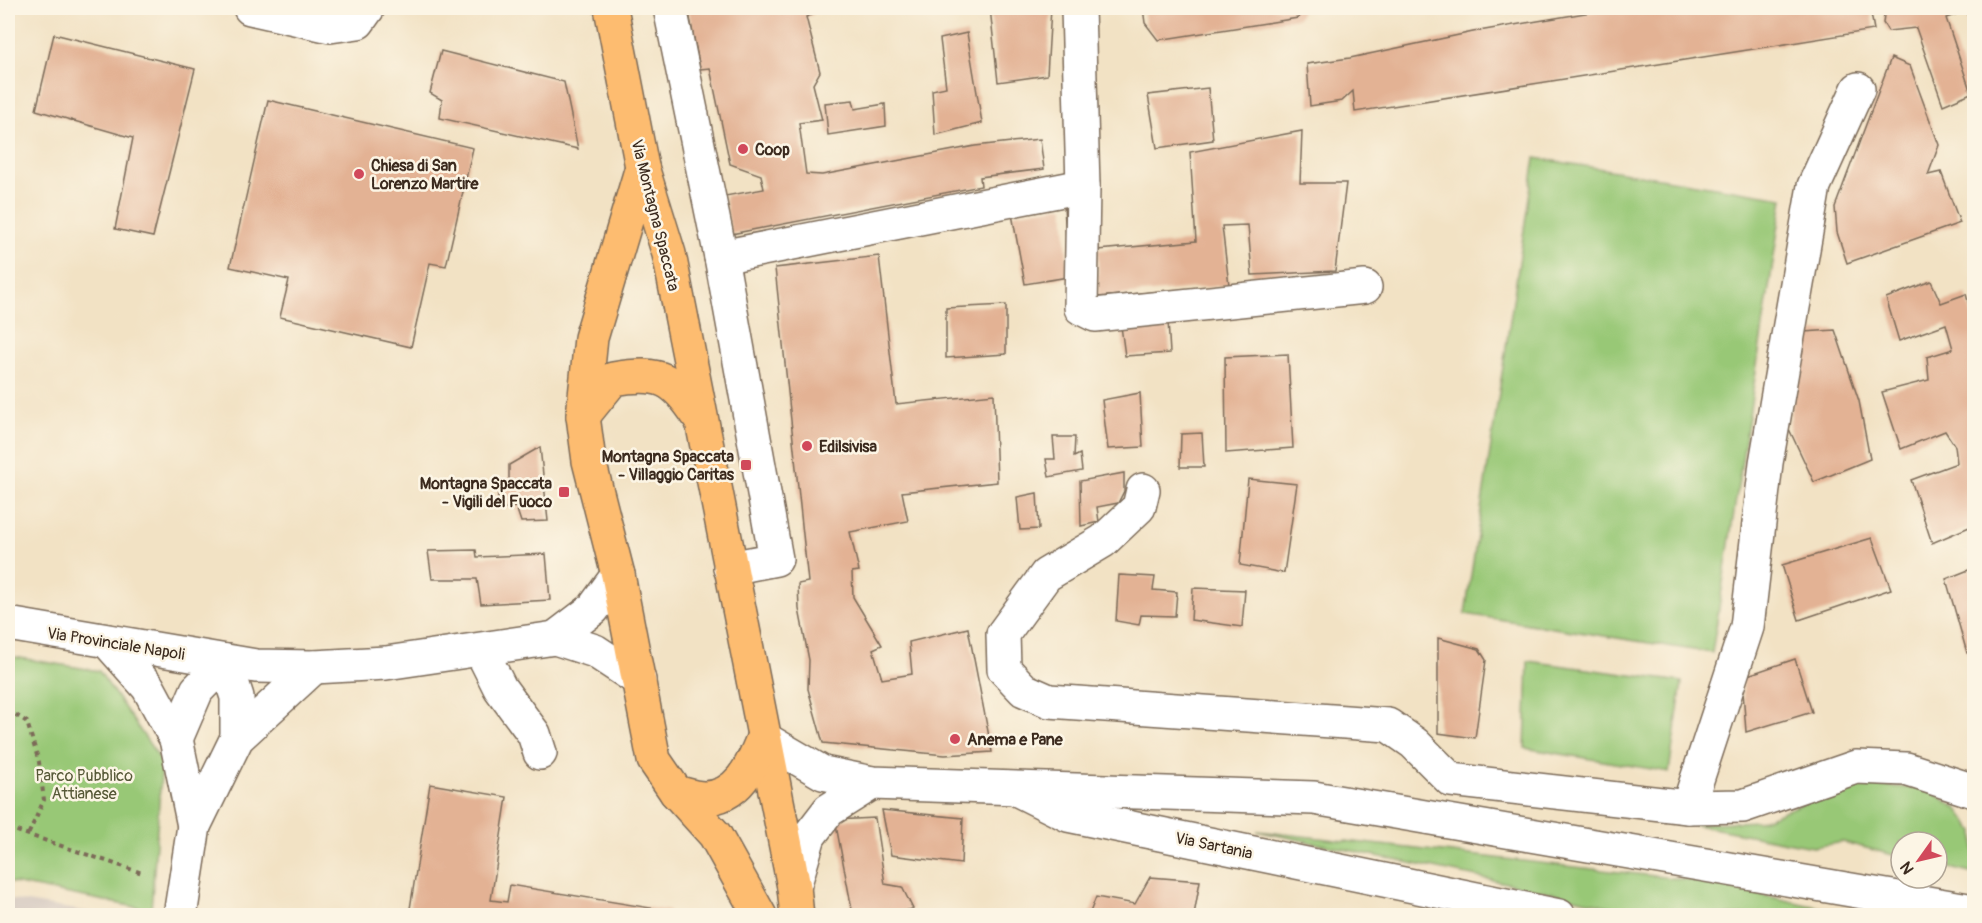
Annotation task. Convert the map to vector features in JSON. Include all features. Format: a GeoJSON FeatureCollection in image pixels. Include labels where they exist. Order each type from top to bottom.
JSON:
{"type":"FeatureCollection","features":[{"type":"Feature","properties":{"kind":"main road","name":"Via Montagna Spaccata"},"geometry":{"type":"LineString","coordinates":[[611,8],[642,167],[669,254],[763,738]]}},
{"type":"Feature","properties":{"kind":"main road"},"geometry":{"type":"LineString","coordinates":[[642,167],[591,338],[583,416],[589,461],[618,574],[654,760],[676,792],[715,835],[760,915]]}},
{"type":"Feature","properties":{"kind":"main road"},"geometry":{"type":"LineString","coordinates":[[583,416],[613,379],[643,374],[679,387],[703,422]]}},
{"type":"Feature","properties":{"kind":"main road"},"geometry":{"type":"LineString","coordinates":[[676,792],[704,798],[727,793],[750,771],[763,738]]}},
{"type":"Feature","properties":{"kind":"main road"},"geometry":{"type":"LineString","coordinates":[[763,738],[796,901]]}},
{"type":"Feature","properties":{"kind":"street"},"geometry":{"type":"LineString","coordinates":[[250,8],[330,26],[358,22],[368,8]]}},
{"type":"Feature","properties":{"kind":"street"},"geometry":{"type":"LineString","coordinates":[[670,8],[721,257],[776,560],[730,568]]}},
{"type":"Feature","properties":{"kind":"street"},"geometry":{"type":"LineString","coordinates":[[1078,8],[1083,186],[1082,308],[1095,315],[1365,287]]}},
{"type":"Feature","properties":{"kind":"street"},"geometry":{"type":"LineString","coordinates":[[1688,807],[1747,627],[1766,463],[1814,186],[1858,89]]}},
{"type":"Feature","properties":{"kind":"street"},"geometry":{"type":"LineString","coordinates":[[721,257],[1083,186]]}},
{"type":"Feature","properties":{"kind":"street"},"geometry":{"type":"LineString","coordinates":[[1143,490],[1139,507],[1103,541],[1046,575],[1003,634],[1004,669],[1024,690],[1049,701],[1388,725],[1414,743],[1451,780],[1688,807],[1743,806],[1856,767],[1906,769],[1974,791]]}},
{"type":"Feature","properties":{"kind":"street"},"geometry":{"type":"LineString","coordinates":[[555,638],[593,609],[618,574]]}},
{"type":"Feature","properties":{"kind":"street","name":"Via Provinciale Napoli"},"geometry":{"type":"LineString","coordinates":[[8,624],[109,643],[256,666],[314,667],[398,661],[555,638]]}},
{"type":"Feature","properties":{"kind":"street"},"geometry":{"type":"LineString","coordinates":[[555,638],[595,651],[639,680]]}},
{"type":"Feature","properties":{"kind":"street"},"geometry":{"type":"LineString","coordinates":[[109,643],[148,687],[176,739],[194,826]]}},
{"type":"Feature","properties":{"kind":"street"},"geometry":{"type":"LineString","coordinates":[[481,650],[500,688],[534,734],[540,753]]}},
{"type":"Feature","properties":{"kind":"street"},"geometry":{"type":"LineString","coordinates":[[176,739],[197,690],[225,661],[237,697],[237,738]]}},
{"type":"Feature","properties":{"kind":"street"},"geometry":{"type":"LineString","coordinates":[[180,915],[194,826],[237,738],[314,667]]}},
{"type":"Feature","properties":{"kind":"street","name":"Via Sartania"},"geometry":{"type":"LineString","coordinates":[[763,738],[823,773],[872,783],[1010,787],[1068,815],[1559,915]]}},
{"type":"Feature","properties":{"kind":"street"},"geometry":{"type":"LineString","coordinates":[[796,901],[808,836],[829,810],[872,783]]}},
{"type":"Feature","properties":{"kind":"street"},"geometry":{"type":"LineString","coordinates":[[1010,787],[1314,798],[1974,910]]}},
{"type":"Feature","properties":{"kind":"path"},"geometry":{"type":"LineString","coordinates":[[8,710],[27,722],[39,762],[44,800],[28,834]]}},
{"type":"Feature","properties":{"kind":"path"},"geometry":{"type":"LineString","coordinates":[[8,828],[142,873]]}},
{"type":"Feature","properties":{"kind":"shaded area"},"geometry":{"type":"Polygon","coordinates":[[[8,899],[107,915],[8,915],[8,899]]]}},
{"type":"Feature","properties":{"kind":"green space"},"geometry":{"type":"Polygon","coordinates":[[[1535,158],[1783,198],[1712,653],[1465,614],[1535,158]]]}},
{"type":"Feature","properties":{"kind":"green space","name":"Parco Pubblico Attianese"},"geometry":{"type":"Polygon","coordinates":[[[8,656],[99,671],[162,762],[151,910],[8,882],[8,656]]]}},
{"type":"Feature","properties":{"kind":"green space"},"geometry":{"type":"Polygon","coordinates":[[[1528,661],[1682,682],[1669,772],[1525,748],[1528,661]]]}},
{"type":"Feature","properties":{"kind":"green space"},"geometry":{"type":"Polygon","coordinates":[[[1852,784],[1927,789],[1957,808],[1974,831],[1974,874],[1949,868],[1949,830],[1889,830],[1889,854],[1843,842],[1813,847],[1691,824],[1759,821],[1852,784]]]}},
{"type":"Feature","properties":{"kind":"green space"},"geometry":{"type":"Polygon","coordinates":[[[1257,831],[1699,881],[1853,915],[1644,915],[1554,893],[1257,831]]]}},
{"type":"Feature","properties":{"kind":"building"},"geometry":{"type":"Polygon","coordinates":[[[688,8],[813,8],[814,14],[806,17],[820,72],[813,84],[822,120],[799,123],[806,174],[822,175],[975,146],[1040,139],[1044,169],[980,177],[981,186],[731,234],[725,196],[764,189],[761,175],[730,164],[710,68],[700,69],[688,8]]]}},
{"type":"Feature","properties":{"kind":"building"},"geometry":{"type":"Polygon","coordinates":[[[990,8],[1051,8],[1047,75],[998,82],[990,8]]]}},
{"type":"Feature","properties":{"kind":"building"},"geometry":{"type":"Polygon","coordinates":[[[1143,8],[1304,8],[1298,18],[1158,40],[1145,23],[1143,8]]]}},
{"type":"Feature","properties":{"kind":"building"},"geometry":{"type":"Polygon","coordinates":[[[1615,8],[1870,8],[1874,30],[1355,112],[1353,91],[1342,101],[1310,106],[1307,64],[1615,8]]]}},
{"type":"Feature","properties":{"kind":"building"},"geometry":{"type":"Polygon","coordinates":[[[1885,8],[1952,8],[1955,15],[1946,18],[1971,93],[1943,105],[1916,28],[1888,31],[1883,23],[1885,8]]]}},
{"type":"Feature","properties":{"kind":"building"},"geometry":{"type":"Polygon","coordinates":[[[1965,8],[1974,8],[1974,35],[1965,8]]]}},
{"type":"Feature","properties":{"kind":"building"},"geometry":{"type":"Polygon","coordinates":[[[967,33],[982,123],[935,135],[932,90],[946,87],[940,39],[967,33]]]}},
{"type":"Feature","properties":{"kind":"building"},"geometry":{"type":"Polygon","coordinates":[[[54,34],[195,69],[153,237],[115,229],[133,138],[36,110],[54,34]]]}},
{"type":"Feature","properties":{"kind":"building"},"geometry":{"type":"Polygon","coordinates":[[[441,51],[564,82],[578,149],[440,118],[442,100],[430,93],[441,51]]]}},
{"type":"Feature","properties":{"kind":"building"},"geometry":{"type":"Polygon","coordinates":[[[1891,58],[1910,66],[1939,145],[1928,175],[1941,172],[1960,223],[1847,263],[1837,232],[1835,207],[1891,58]]]}},
{"type":"Feature","properties":{"kind":"building"},"geometry":{"type":"Polygon","coordinates":[[[1208,88],[1213,140],[1157,148],[1148,95],[1208,88]]]}},
{"type":"Feature","properties":{"kind":"building"},"geometry":{"type":"Polygon","coordinates":[[[268,100],[473,148],[446,266],[430,263],[411,347],[280,317],[289,280],[230,267],[268,100]]]}},
{"type":"Feature","properties":{"kind":"building"},"geometry":{"type":"Polygon","coordinates":[[[853,100],[855,109],[885,104],[886,126],[828,135],[825,103],[853,100]]]}},
{"type":"Feature","properties":{"kind":"building"},"geometry":{"type":"Polygon","coordinates":[[[1302,131],[1300,183],[1346,183],[1335,271],[1252,275],[1248,225],[1222,226],[1229,285],[1098,297],[1098,250],[1196,241],[1190,152],[1302,131]]]}},
{"type":"Feature","properties":{"kind":"building"},"geometry":{"type":"Polygon","coordinates":[[[1064,206],[1068,277],[1025,284],[1012,214],[1064,206]]]}},
{"type":"Feature","properties":{"kind":"building"},"geometry":{"type":"Polygon","coordinates":[[[879,256],[896,404],[994,394],[997,482],[902,492],[908,521],[850,532],[859,571],[852,572],[853,597],[882,645],[873,649],[882,679],[912,674],[909,642],[968,628],[992,752],[945,755],[823,743],[808,689],[809,660],[799,609],[798,584],[808,582],[775,268],[879,256]]]}},
{"type":"Feature","properties":{"kind":"building"},"geometry":{"type":"Polygon","coordinates":[[[1931,281],[1941,303],[1966,294],[1974,323],[1974,525],[1932,543],[1911,480],[1957,463],[1955,446],[1945,431],[1901,449],[1882,392],[1929,380],[1927,357],[1953,349],[1946,324],[1899,341],[1886,298],[1931,281]]]}},
{"type":"Feature","properties":{"kind":"building"},"geometry":{"type":"Polygon","coordinates":[[[1006,305],[1006,354],[946,358],[946,308],[1006,305]]]}},
{"type":"Feature","properties":{"kind":"building"},"geometry":{"type":"Polygon","coordinates":[[[1168,321],[1170,353],[1125,356],[1121,326],[1168,321]]]}},
{"type":"Feature","properties":{"kind":"building"},"geometry":{"type":"Polygon","coordinates":[[[1835,330],[1859,401],[1870,459],[1814,482],[1789,429],[1803,332],[1835,330]]]}},
{"type":"Feature","properties":{"kind":"building"},"geometry":{"type":"Polygon","coordinates":[[[1288,354],[1293,448],[1226,453],[1225,357],[1288,354]]]}},
{"type":"Feature","properties":{"kind":"building"},"geometry":{"type":"Polygon","coordinates":[[[1140,393],[1143,447],[1108,449],[1102,400],[1140,393]]]}},
{"type":"Feature","properties":{"kind":"building"},"geometry":{"type":"Polygon","coordinates":[[[1202,433],[1204,467],[1180,467],[1181,434],[1202,433]]]}},
{"type":"Feature","properties":{"kind":"building"},"geometry":{"type":"Polygon","coordinates":[[[1053,437],[1075,437],[1074,457],[1080,454],[1082,471],[1049,477],[1046,459],[1055,459],[1053,437]]]}},
{"type":"Feature","properties":{"kind":"building"},"geometry":{"type":"Polygon","coordinates":[[[540,447],[548,521],[521,522],[516,507],[498,509],[498,487],[509,486],[509,465],[540,447]]]}},
{"type":"Feature","properties":{"kind":"building"},"geometry":{"type":"Polygon","coordinates":[[[1124,473],[1124,491],[1118,503],[1097,507],[1099,522],[1081,526],[1080,481],[1124,473]]]}},
{"type":"Feature","properties":{"kind":"building"},"geometry":{"type":"Polygon","coordinates":[[[1248,479],[1297,484],[1284,573],[1240,565],[1248,479]]]}},
{"type":"Feature","properties":{"kind":"building"},"geometry":{"type":"Polygon","coordinates":[[[1037,493],[1039,529],[1020,530],[1017,497],[1037,493]]]}},
{"type":"Feature","properties":{"kind":"building"},"geometry":{"type":"Polygon","coordinates":[[[1872,538],[1891,589],[1799,620],[1782,565],[1872,538]]]}},
{"type":"Feature","properties":{"kind":"building"},"geometry":{"type":"Polygon","coordinates":[[[476,550],[477,557],[546,554],[550,600],[481,604],[477,579],[432,579],[428,551],[476,550]]]}},
{"type":"Feature","properties":{"kind":"building"},"geometry":{"type":"Polygon","coordinates":[[[1971,569],[1974,578],[1974,654],[1967,653],[1946,579],[1971,569]]]}},
{"type":"Feature","properties":{"kind":"building"},"geometry":{"type":"Polygon","coordinates":[[[1119,575],[1155,577],[1153,590],[1177,592],[1175,616],[1141,615],[1139,625],[1116,621],[1119,575]]]}},
{"type":"Feature","properties":{"kind":"building"},"geometry":{"type":"Polygon","coordinates":[[[1193,588],[1245,590],[1242,627],[1191,620],[1193,588]]]}},
{"type":"Feature","properties":{"kind":"building"},"geometry":{"type":"Polygon","coordinates":[[[1438,638],[1479,649],[1486,660],[1475,738],[1438,733],[1438,638]]]}},
{"type":"Feature","properties":{"kind":"building"},"geometry":{"type":"Polygon","coordinates":[[[1795,659],[1812,712],[1746,732],[1742,677],[1795,659]]]}},
{"type":"Feature","properties":{"kind":"building"},"geometry":{"type":"Polygon","coordinates":[[[430,784],[507,797],[491,900],[507,902],[510,885],[669,911],[668,915],[409,915],[430,784]]]}},
{"type":"Feature","properties":{"kind":"building"},"geometry":{"type":"Polygon","coordinates":[[[882,810],[963,818],[961,864],[891,855],[882,810]]]}},
{"type":"Feature","properties":{"kind":"building"},"geometry":{"type":"Polygon","coordinates":[[[875,818],[885,884],[902,887],[913,909],[883,915],[853,915],[835,820],[875,818]]]}},
{"type":"Feature","properties":{"kind":"building"},"geometry":{"type":"Polygon","coordinates":[[[1150,877],[1200,881],[1194,915],[1089,915],[1096,897],[1135,904],[1150,877]]]}},
{"type":"Feature","properties":{"kind":"place","name":"Coop"},"geometry":{"type":"Point","coordinates":[743,149]}},
{"type":"Feature","properties":{"kind":"place","name":"Chiesa di San Lorenzo Martire"},"geometry":{"type":"Point","coordinates":[359,174]}},
{"type":"Feature","properties":{"kind":"place","name":"Edilsivisa"},"geometry":{"type":"Point","coordinates":[807,446]}},
{"type":"Feature","properties":{"kind":"place","name":"Montagna Spaccata - Villaggio Caritas"},"geometry":{"type":"Point","coordinates":[746,465]}},
{"type":"Feature","properties":{"kind":"place","name":"Montagna Spaccata - Vigili del Fuoco"},"geometry":{"type":"Point","coordinates":[564,492]}},
{"type":"Feature","properties":{"kind":"place","name":"Anema e Pane"},"geometry":{"type":"Point","coordinates":[955,739]}}]}
